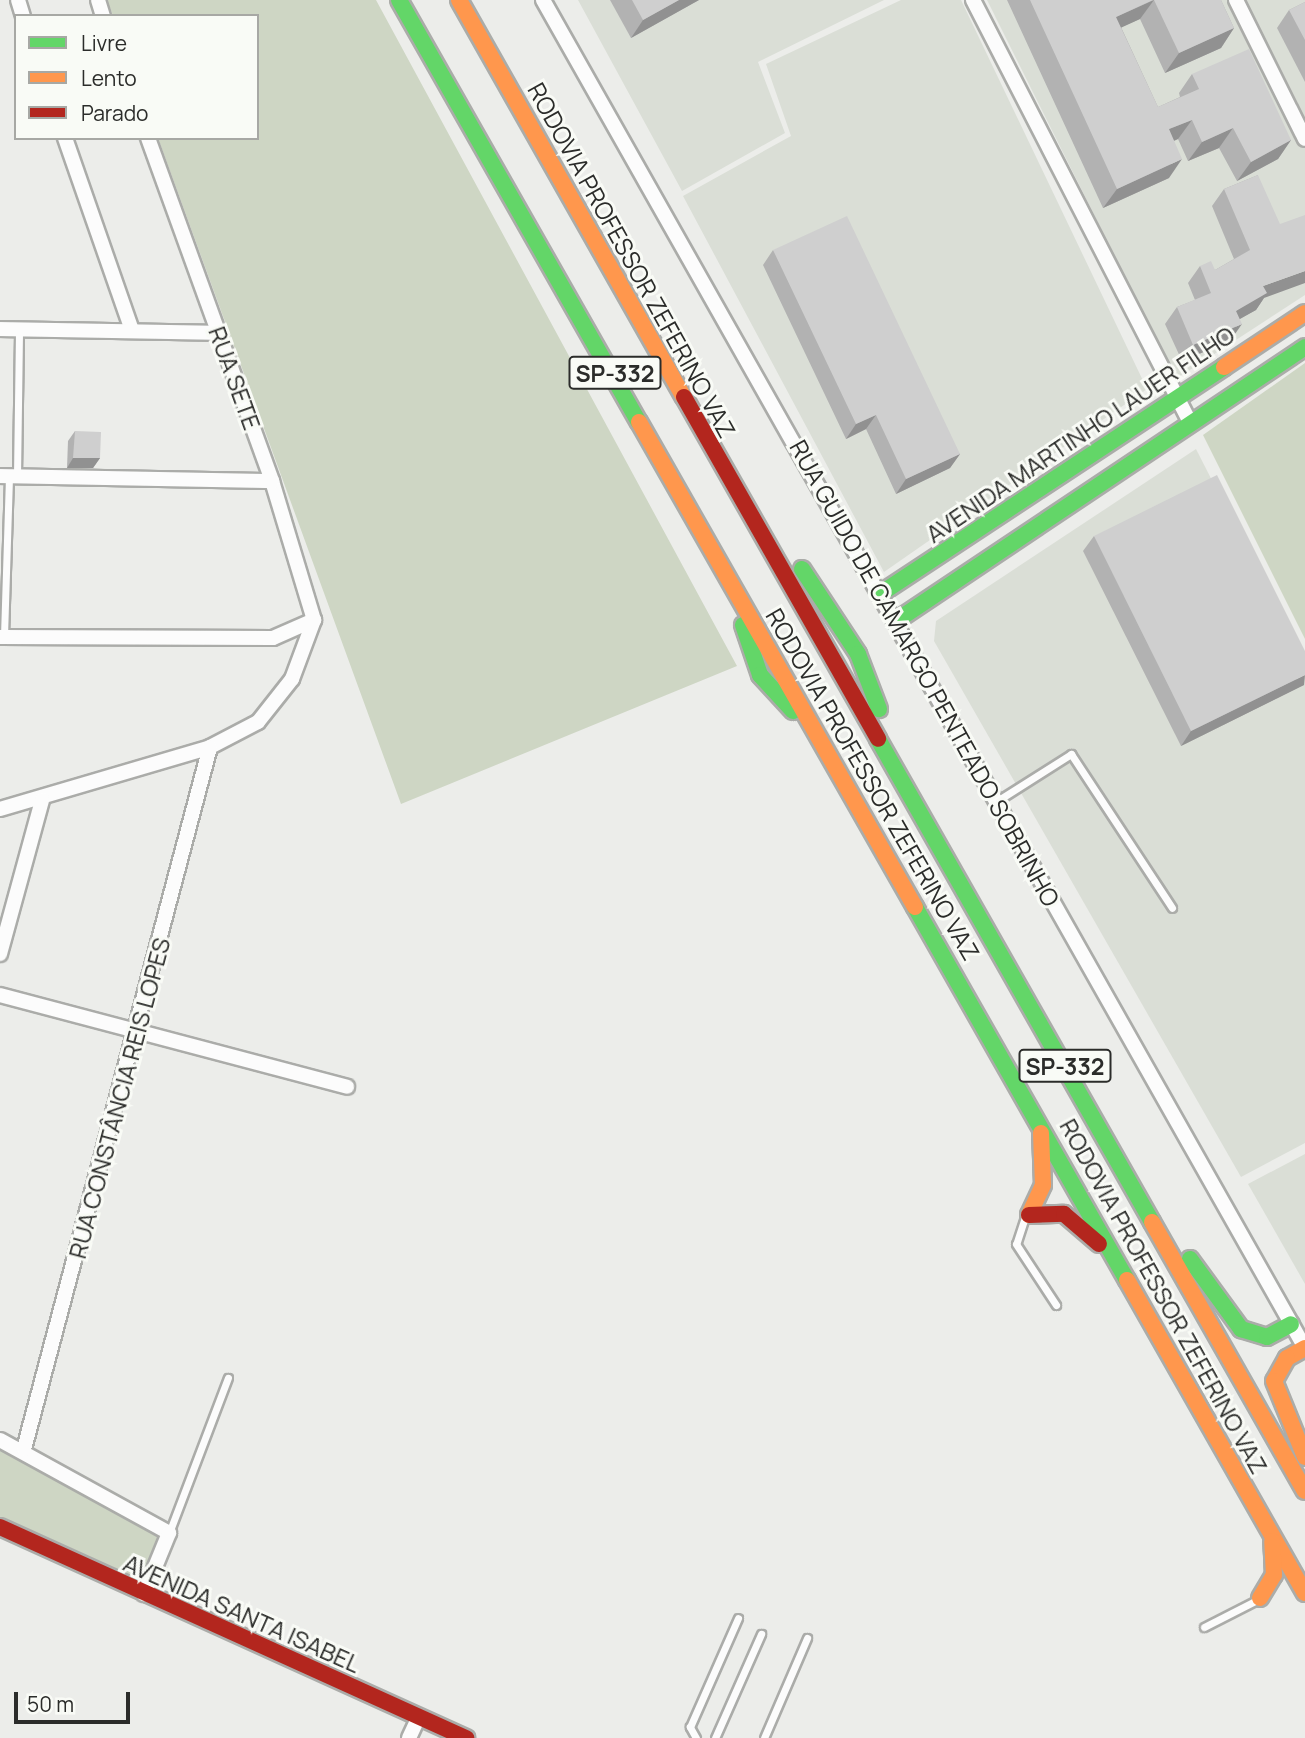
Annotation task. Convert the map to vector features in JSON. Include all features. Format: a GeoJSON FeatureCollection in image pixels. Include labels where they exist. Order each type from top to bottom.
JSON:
{"type":"FeatureCollection","features":[{"type":"Feature","properties":{"kind":"main road","name":"RODOVIA PROFESSOR ZEFERINO VAZ"},"geometry":{"type":"LineString","coordinates":[[399,0],[728,574],[825,750],[1040,1122],[1305,1593]]}},
{"type":"Feature","properties":{"kind":"main road","name":"RODOVIA PROFESSOR ZEFERINO VAZ"},"geometry":{"type":"LineString","coordinates":[[459,0],[733,484],[908,786],[1305,1491]]}},
{"type":"Feature","properties":{"kind":"main road","name":"AVENIDA MARTINHO LAUER FILHO"},"geometry":{"type":"LineString","coordinates":[[880,594],[1172,397],[1305,313]]}},
{"type":"Feature","properties":{"kind":"main road"},"geometry":{"type":"LineString","coordinates":[[896,621],[1305,347]]}},
{"type":"Feature","properties":{"kind":"main road"},"geometry":{"type":"LineString","coordinates":[[1040,1122],[1043,1185],[1029,1214],[1064,1214],[1118,1263]]}},
{"type":"Feature","properties":{"kind":"main road"},"geometry":{"type":"LineString","coordinates":[[1124,1168],[1241,1329],[1267,1336],[1291,1324]]}},
{"type":"Feature","properties":{"kind":"main road"},"geometry":{"type":"LineString","coordinates":[[1305,1348],[1287,1357],[1274,1381],[1305,1457]]}},
{"type":"Feature","properties":{"kind":"main road","name":"AVENIDA SANTA ISABEL"},"geometry":{"type":"LineString","coordinates":[[0,1527],[466,1738]]}},
{"type":"Feature","properties":{"kind":"main road"},"geometry":{"type":"LineString","coordinates":[[1270,1533],[1274,1575],[1260,1598],[1283,1600],[1305,1610]]}},
{"type":"Feature","properties":{"kind":"street","name":"RUA GUIDO DE CAMARGO PENTEADO SOBRINHO"},"geometry":{"type":"LineString","coordinates":[[543,0],[1305,1348]]}},
{"type":"Feature","properties":{"kind":"street"},"geometry":{"type":"LineString","coordinates":[[973,0],[1172,397],[1190,423]]}},
{"type":"Feature","properties":{"kind":"street"},"geometry":{"type":"LineString","coordinates":[[1236,0],[1305,139]]}},
{"type":"Feature","properties":{"kind":"street"},"geometry":{"type":"LineString","coordinates":[[66,140],[132,330]]}},
{"type":"Feature","properties":{"kind":"street","name":"RUA SETE"},"geometry":{"type":"LineString","coordinates":[[149,140],[272,481],[314,620]]}},
{"type":"Feature","properties":{"kind":"street"},"geometry":{"type":"LineString","coordinates":[[0,329],[219,333]]}},
{"type":"Feature","properties":{"kind":"street"},"geometry":{"type":"LineString","coordinates":[[9,476],[272,481]]}},
{"type":"Feature","properties":{"kind":"street"},"geometry":{"type":"LineString","coordinates":[[2,637],[273,638],[314,620]]}},
{"type":"Feature","properties":{"kind":"street"},"geometry":{"type":"LineString","coordinates":[[0,809],[42,800],[210,747],[258,722],[281,699],[314,620]]}},
{"type":"Feature","properties":{"kind":"street","name":"RUA CONSTÂNCIA REIS LOPES"},"geometry":{"type":"LineString","coordinates":[[24,1449],[138,1030],[210,747]]}},
{"type":"Feature","properties":{"kind":"street"},"geometry":{"type":"LineString","coordinates":[[0,954],[42,800]]}},
{"type":"Feature","properties":{"kind":"street"},"geometry":{"type":"LineString","coordinates":[[0,995],[347,1087]]}},
{"type":"Feature","properties":{"kind":"street"},"geometry":{"type":"LineString","coordinates":[[0,1440],[24,1449],[169,1533],[144,1594]]}},
{"type":"Feature","properties":{"kind":"street"},"geometry":{"type":"LineString","coordinates":[[409,1738],[419,1717]]}},
{"type":"Feature","properties":{"kind":"lane"},"geometry":{"type":"LineString","coordinates":[[2,637],[19,329]]}},
{"type":"Feature","properties":{"kind":"lane"},"geometry":{"type":"LineString","coordinates":[[997,801],[1071,754],[1172,908]]}},
{"type":"Feature","properties":{"kind":"lane"},"geometry":{"type":"LineString","coordinates":[[1029,1214],[1016,1230],[1016,1244],[1056,1305]]}},
{"type":"Feature","properties":{"kind":"lane"},"geometry":{"type":"LineString","coordinates":[[169,1533],[229,1378]]}},
{"type":"Feature","properties":{"kind":"lane"},"geometry":{"type":"LineString","coordinates":[[1204,1627],[1260,1598]]}},
{"type":"Feature","properties":{"kind":"lane"},"geometry":{"type":"LineString","coordinates":[[696,1738],[690,1727],[738,1618]]}},
{"type":"Feature","properties":{"kind":"lane"},"geometry":{"type":"LineString","coordinates":[[715,1738],[761,1634]]}},
{"type":"Feature","properties":{"kind":"lane"},"geometry":{"type":"LineString","coordinates":[[764,1738],[807,1638]]}},
{"type":"Feature","properties":{"kind":"shaded area"},"geometry":{"type":"Polygon","coordinates":[[[578,0],[884,0],[758,62],[785,133],[682,191],[578,0]]]}},
{"type":"Feature","properties":{"kind":"shaded area"},"geometry":{"type":"Polygon","coordinates":[[[901,0],[961,0],[1147,389],[884,572],[683,196],[791,136],[766,64],[901,0]]]}},
{"type":"Feature","properties":{"kind":"shaded area"},"geometry":{"type":"Polygon","coordinates":[[[987,0],[1305,0],[1305,295],[1176,379],[987,0]]]}},
{"type":"Feature","properties":{"kind":"shaded area"},"geometry":{"type":"Polygon","coordinates":[[[1196,449],[1305,663],[1305,1143],[1241,1177],[934,641],[936,621],[1196,449]]]}},
{"type":"Feature","properties":{"kind":"shaded area"},"geometry":{"type":"Polygon","coordinates":[[[1305,1154],[1305,1284],[1248,1184],[1305,1154]]]}},
{"type":"Feature","properties":{"kind":"green space"},"geometry":{"type":"Polygon","coordinates":[[[107,0],[376,0],[737,666],[401,804],[159,140],[259,140],[259,14],[112,14],[107,0]]]}},
{"type":"Feature","properties":{"kind":"green space"},"geometry":{"type":"Polygon","coordinates":[[[1305,363],[1305,639],[1203,435],[1305,363]]]}},
{"type":"Feature","properties":{"kind":"green space"},"geometry":{"type":"Polygon","coordinates":[[[0,1447],[163,1538],[142,1588],[0,1525],[0,1447]]]}},
{"type":"Feature","properties":{"kind":"building"},"geometry":{"type":"Polygon","coordinates":[[[632,0],[679,0],[643,20],[632,0]]]}},
{"type":"Feature","properties":{"kind":"building"},"geometry":{"type":"Polygon","coordinates":[[[1030,0],[1153,0],[1116,17],[1158,107],[1199,89],[1192,74],[1249,49],[1291,140],[1251,162],[1233,128],[1202,142],[1192,120],[1169,129],[1182,159],[1117,189],[1030,0]]]}},
{"type":"Feature","properties":{"kind":"building"},"geometry":{"type":"Polygon","coordinates":[[[1154,0],[1221,0],[1234,28],[1179,53],[1154,0]]]}},
{"type":"Feature","properties":{"kind":"building"},"geometry":{"type":"Polygon","coordinates":[[[1305,2],[1305,40],[1289,10],[1305,2]]]}},
{"type":"Feature","properties":{"kind":"building"},"geometry":{"type":"Polygon","coordinates":[[[1258,175],[1280,224],[1305,215],[1305,271],[1263,286],[1267,293],[1236,311],[1242,324],[1193,345],[1177,307],[1211,293],[1200,266],[1211,261],[1215,270],[1250,250],[1224,189],[1258,175]]]}},
{"type":"Feature","properties":{"kind":"building"},"geometry":{"type":"Polygon","coordinates":[[[847,216],[960,454],[906,479],[876,415],[856,424],[773,250],[847,216]]]}},
{"type":"Feature","properties":{"kind":"building"},"geometry":{"type":"Polygon","coordinates":[[[75,431],[101,432],[100,458],[73,458],[75,431]]]}},
{"type":"Feature","properties":{"kind":"building"},"geometry":{"type":"Polygon","coordinates":[[[1217,475],[1305,651],[1305,675],[1191,731],[1094,536],[1217,475]]]}},
{"type":"Feature","properties":{"kind":"traffic: fast"},"geometry":{"type":"LineString","coordinates":[[399,0],[639,422]]}},
{"type":"Feature","properties":{"kind":"traffic: fast"},"geometry":{"type":"LineString","coordinates":[[896,621],[1305,347]]}},
{"type":"Feature","properties":{"kind":"traffic: fast"},"geometry":{"type":"LineString","coordinates":[[880,594],[1224,367]]}},
{"type":"Feature","properties":{"kind":"traffic: fast"},"geometry":{"type":"LineString","coordinates":[[802,569],[858,654],[879,709]]}},
{"type":"Feature","properties":{"kind":"traffic: fast"},"geometry":{"type":"LineString","coordinates":[[743,625],[760,675],[793,711]]}},
{"type":"Feature","properties":{"kind":"traffic: fast"},"geometry":{"type":"LineString","coordinates":[[878,739],[1152,1222]]}},
{"type":"Feature","properties":{"kind":"traffic: fast"},"geometry":{"type":"LineString","coordinates":[[915,907],[1127,1280]]}},
{"type":"Feature","properties":{"kind":"traffic: fast"},"geometry":{"type":"LineString","coordinates":[[1190,1259],[1241,1329],[1267,1337],[1291,1324]]}},
{"type":"Feature","properties":{"kind":"traffic: slow"},"geometry":{"type":"LineString","coordinates":[[459,0],[684,397]]}},
{"type":"Feature","properties":{"kind":"traffic: slow"},"geometry":{"type":"LineString","coordinates":[[1224,367],[1305,313]]}},
{"type":"Feature","properties":{"kind":"traffic: slow"},"geometry":{"type":"LineString","coordinates":[[639,422],[915,907]]}},
{"type":"Feature","properties":{"kind":"traffic: slow"},"geometry":{"type":"LineString","coordinates":[[1029,1215],[1043,1185],[1041,1133]]}},
{"type":"Feature","properties":{"kind":"traffic: slow"},"geometry":{"type":"LineString","coordinates":[[1152,1222],[1305,1491]]}},
{"type":"Feature","properties":{"kind":"traffic: slow"},"geometry":{"type":"LineString","coordinates":[[1127,1280],[1305,1593]]}},
{"type":"Feature","properties":{"kind":"traffic: slow"},"geometry":{"type":"LineString","coordinates":[[1305,1348],[1287,1358],[1274,1381],[1305,1457]]}},
{"type":"Feature","properties":{"kind":"traffic: slow"},"geometry":{"type":"LineString","coordinates":[[1260,1598],[1274,1575],[1272,1541]]}},
{"type":"Feature","properties":{"kind":"traffic: jam"},"geometry":{"type":"LineString","coordinates":[[684,397],[878,739]]}},
{"type":"Feature","properties":{"kind":"traffic: jam"},"geometry":{"type":"LineString","coordinates":[[1029,1215],[1064,1214],[1099,1244]]}},
{"type":"Feature","properties":{"kind":"traffic: jam"},"geometry":{"type":"LineString","coordinates":[[0,1527],[466,1738]]}}]}
